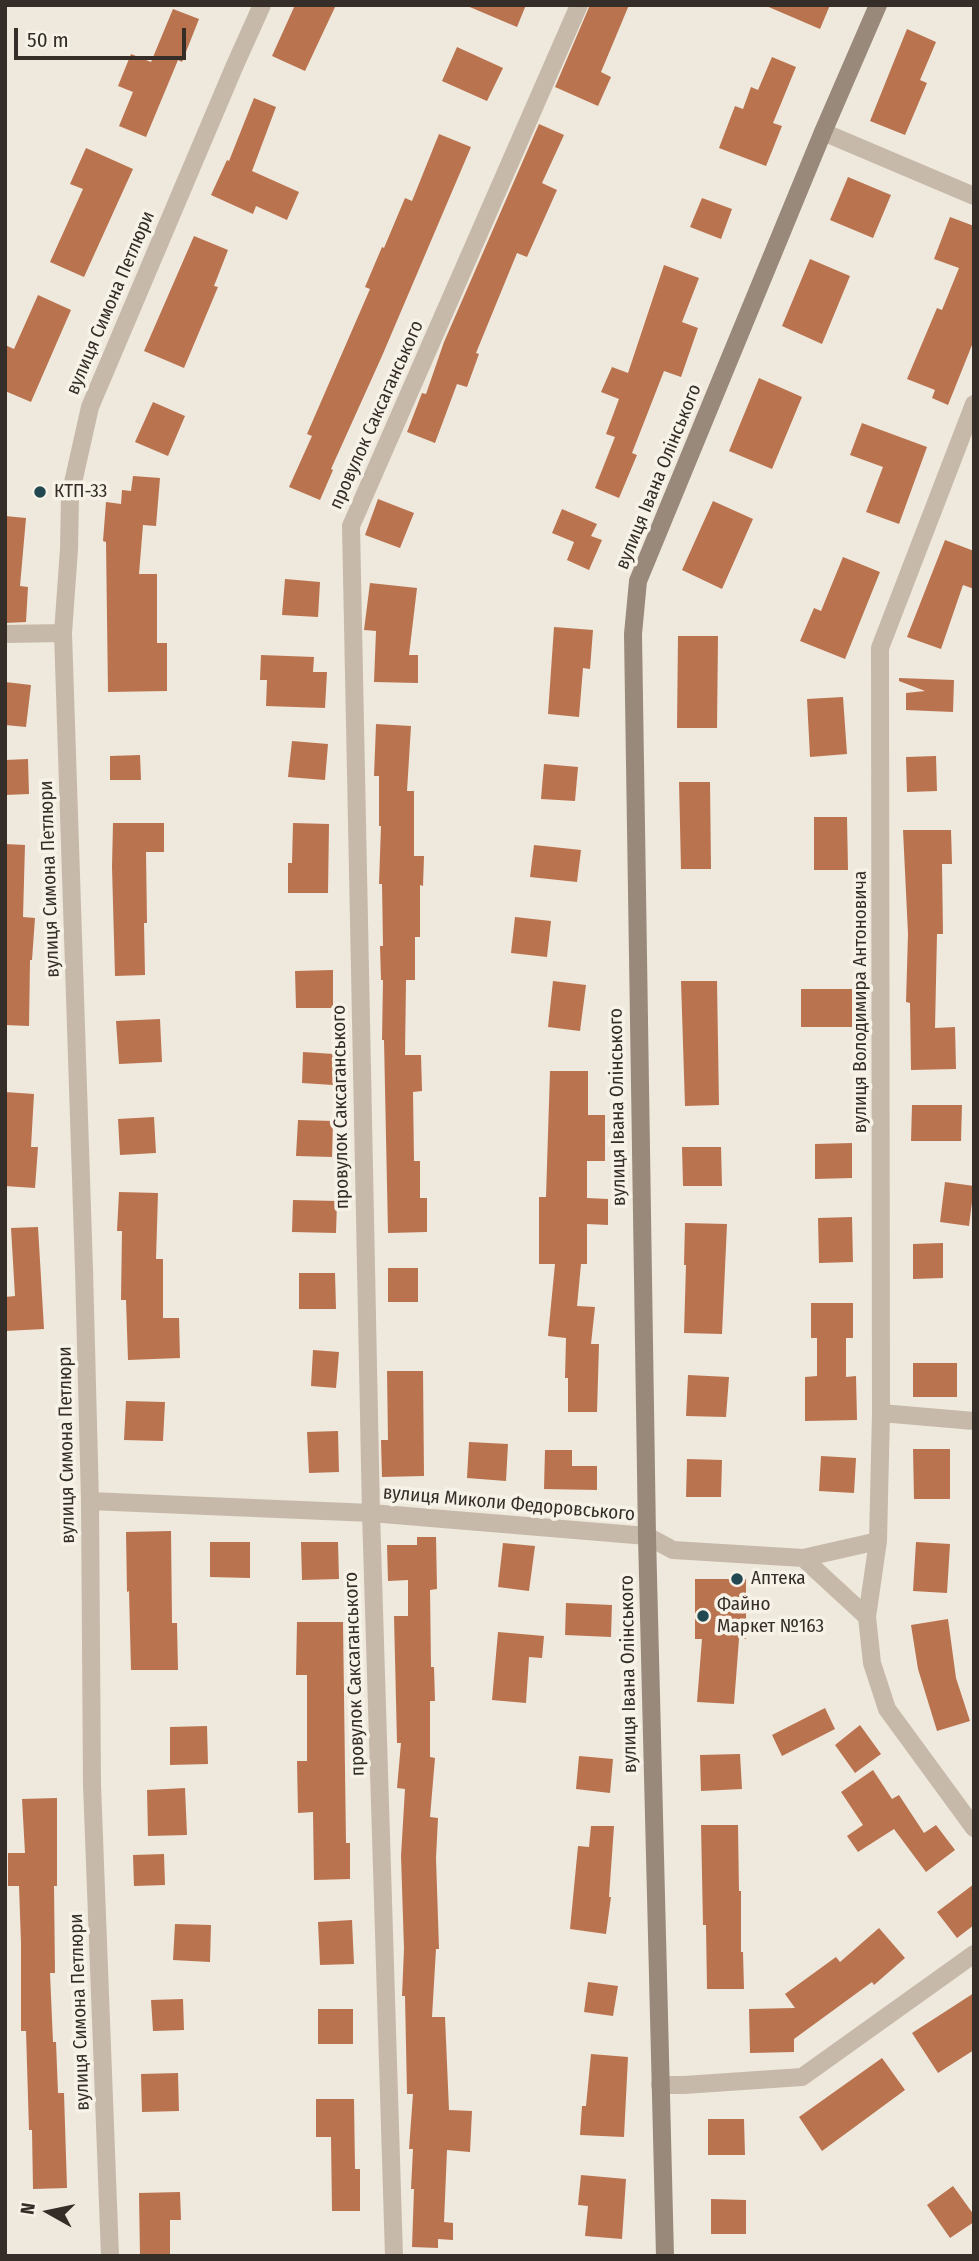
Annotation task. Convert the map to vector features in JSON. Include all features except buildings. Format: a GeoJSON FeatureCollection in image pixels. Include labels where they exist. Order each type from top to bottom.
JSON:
{"type":"FeatureCollection","features":[{"type":"Feature","properties":{"kind":"street","name":"вулиця Симона Петлюри"},"geometry":{"type":"LineString","coordinates":[[110,2256],[92,1785],[90,1501],[63,633],[70,496],[90,407],[262,5]]}},
{"type":"Feature","properties":{"kind":"street","name":"провулок Саксаганського"},"geometry":{"type":"LineString","coordinates":[[394,2256],[371,1513],[351,526],[579,5]]}},
{"type":"Feature","properties":{"kind":"street","name":"вулиця Івана Олінського"},"geometry":{"type":"LineString","coordinates":[[665,2256],[647,1536],[633,647],[639,581],[822,132],[878,5]]}},
{"type":"Feature","properties":{"kind":"street"},"geometry":{"type":"LineString","coordinates":[[822,132],[974,196]]}},
{"type":"Feature","properties":{"kind":"street","name":"вулиця Володимира Антоновича"},"geometry":{"type":"LineString","coordinates":[[867,1617],[878,1542],[881,1413],[880,648],[974,404]]}},
{"type":"Feature","properties":{"kind":"street"},"geometry":{"type":"LineString","coordinates":[[5,634],[63,633]]}},
{"type":"Feature","properties":{"kind":"street"},"geometry":{"type":"LineString","coordinates":[[881,1413],[974,1421]]}},
{"type":"Feature","properties":{"kind":"street","name":"вулиця Миколи Федоровського"},"geometry":{"type":"LineString","coordinates":[[90,1501],[371,1513],[647,1536],[673,1550],[803,1558],[878,1542]]}},
{"type":"Feature","properties":{"kind":"street"},"geometry":{"type":"LineString","coordinates":[[803,1558],[867,1617],[872,1663],[887,1709],[974,1828]]}},
{"type":"Feature","properties":{"kind":"street"},"geometry":{"type":"LineString","coordinates":[[660,2085],[802,2077],[974,1954]]}},
{"type":"Feature","properties":{"kind":"place","name":"КТП-33"},"geometry":{"type":"Point","coordinates":[40,492]}},
{"type":"Feature","properties":{"kind":"place","name":"Аптека"},"geometry":{"type":"Point","coordinates":[737,1579]}},
{"type":"Feature","properties":{"kind":"place","name":"Файно Маркет №163"},"geometry":{"type":"Point","coordinates":[703,1616]}}]}
